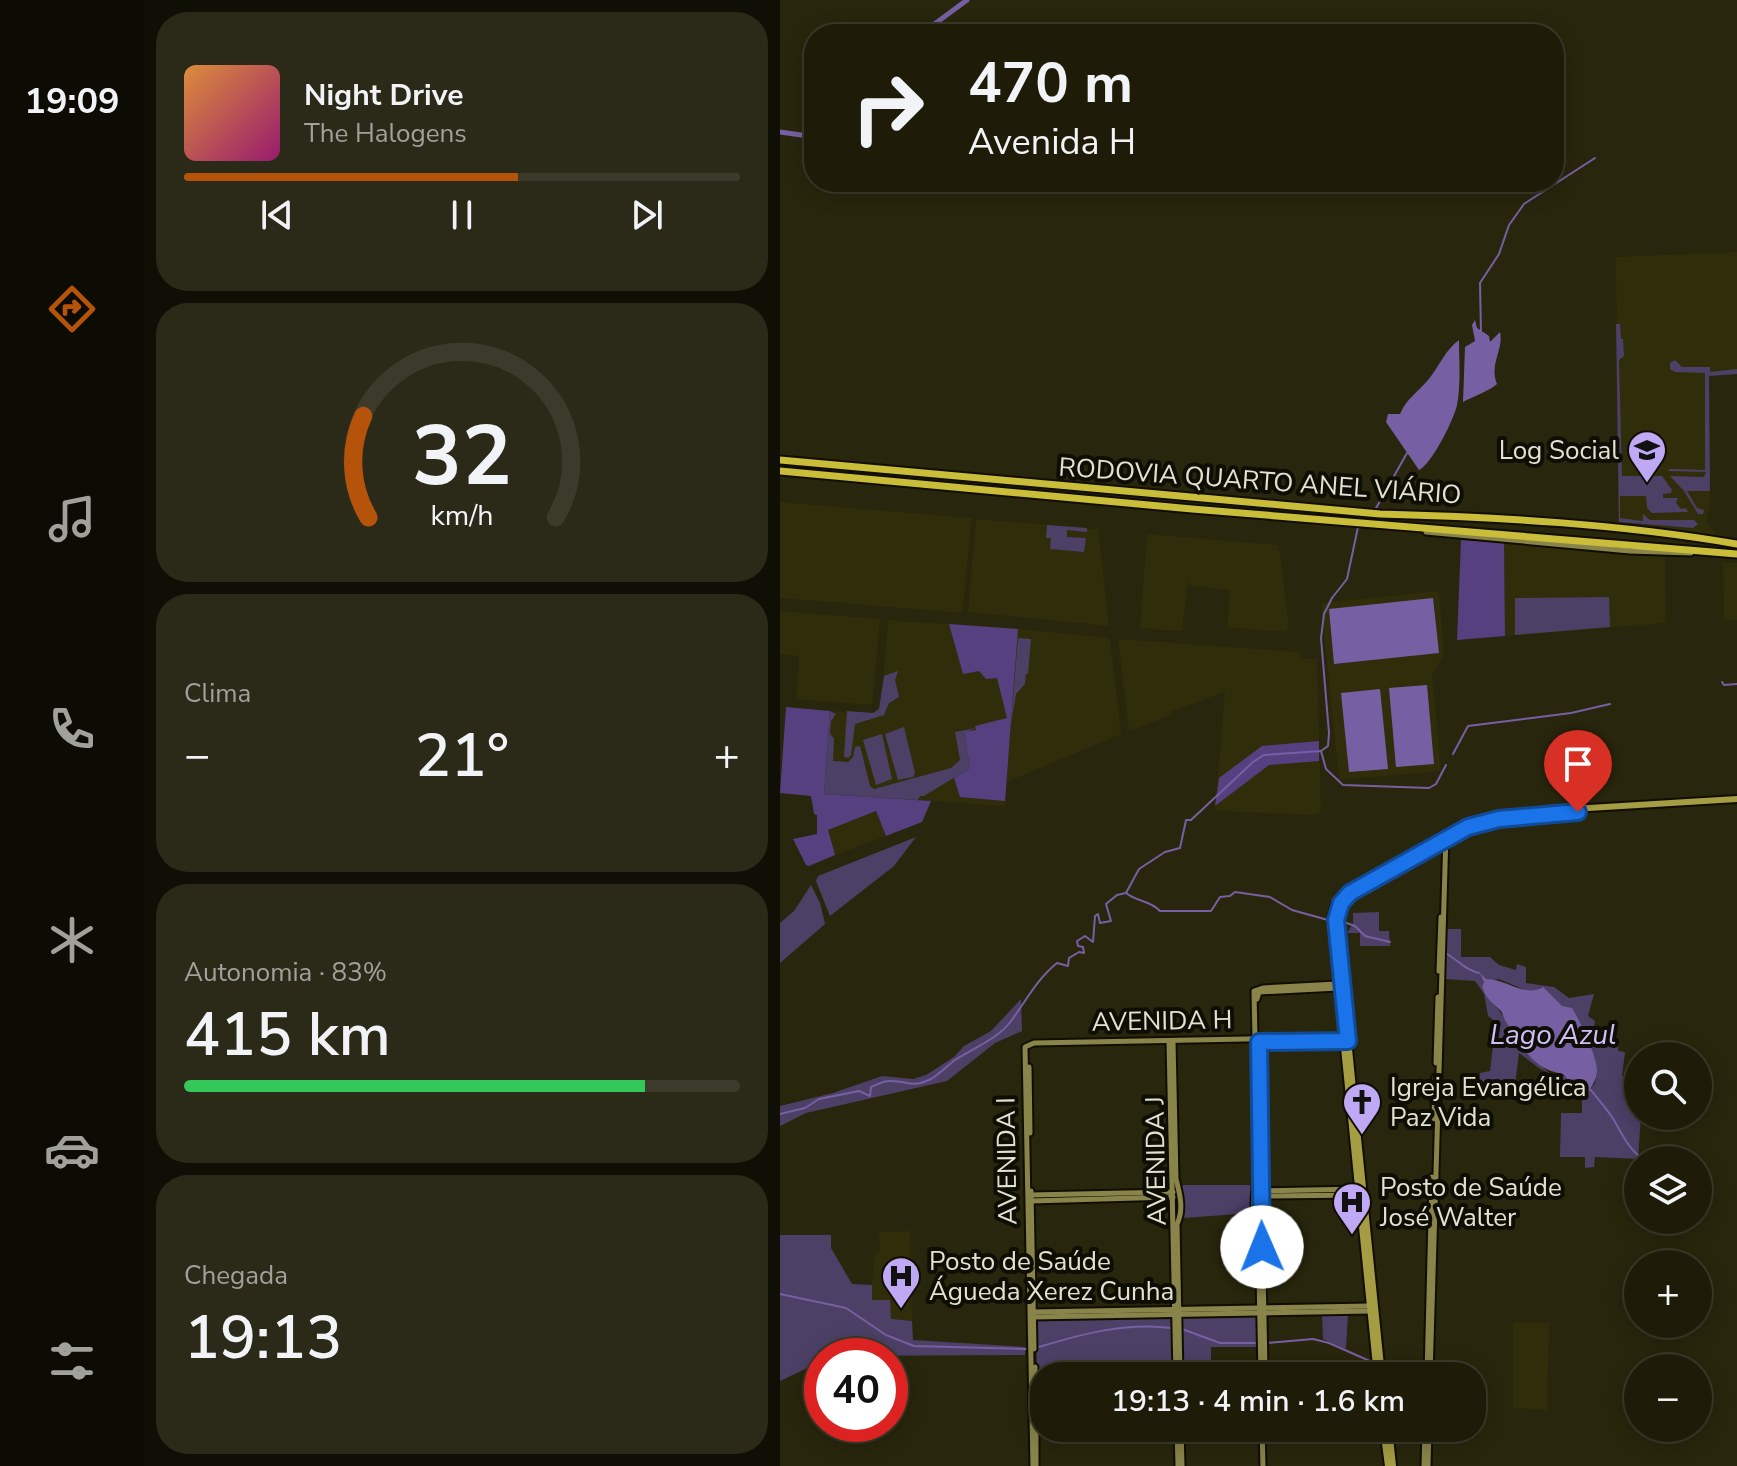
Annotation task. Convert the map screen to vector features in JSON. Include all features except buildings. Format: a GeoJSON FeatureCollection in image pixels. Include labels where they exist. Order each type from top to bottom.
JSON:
{"type":"FeatureCollection","features":[{"type":"Feature","properties":{"kind":"highway","name":"RODOVIA QUARTO ANEL VIÁRIO"},"geometry":{"type":"LineString","coordinates":[[780,460],[1281,506],[1635,529],[1737,544]]}},
{"type":"Feature","properties":{"kind":"highway","name":"RODOVIA QUARTO ANEL VIÁRIO"},"geometry":{"type":"LineString","coordinates":[[780,471],[1142,505],[1737,554]]}},
{"type":"Feature","properties":{"kind":"highway"},"geometry":{"type":"LineString","coordinates":[[997,481],[1000,491]]}},
{"type":"Feature","properties":{"kind":"highway"},"geometry":{"type":"LineString","coordinates":[[1028,494],[1030,483]]}},
{"type":"Feature","properties":{"kind":"highway"},"geometry":{"type":"LineString","coordinates":[[1142,505],[1143,494]]}},
{"type":"Feature","properties":{"kind":"highway"},"geometry":{"type":"LineString","coordinates":[[1281,506],[1282,517]]}},
{"type":"Feature","properties":{"kind":"highway"},"geometry":{"type":"LineString","coordinates":[[1587,526],[1608,535],[1607,540],[1589,543]]}},
{"type":"Feature","properties":{"kind":"highway"},"geometry":{"type":"LineString","coordinates":[[1632,546],[1614,539],[1620,533],[1635,529]]}},
{"type":"Feature","properties":{"kind":"main road"},"geometry":{"type":"LineString","coordinates":[[1346,1039],[1331,918],[1335,904],[1348,892],[1445,836],[1476,824],[1511,817],[1737,801]]}},
{"type":"Feature","properties":{"kind":"main road"},"geometry":{"type":"LineString","coordinates":[[1348,892],[1336,920],[1378,1362]]}},
{"type":"Feature","properties":{"kind":"main road"},"geometry":{"type":"LineString","coordinates":[[1387,1442],[1390,1466]]}},
{"type":"Feature","properties":{"kind":"street"},"geometry":{"type":"LineString","coordinates":[[1357,523],[1630,551],[1675,554],[1697,551]]}},
{"type":"Feature","properties":{"kind":"street"},"geometry":{"type":"LineString","coordinates":[[1428,1362],[1445,836]]}},
{"type":"Feature","properties":{"kind":"street"},"geometry":{"type":"LineString","coordinates":[[1263,1362],[1256,991],[1267,987],[1338,986]]}},
{"type":"Feature","properties":{"kind":"street","name":"AVENIDA H"},"geometry":{"type":"LineString","coordinates":[[1027,1048],[1034,1043],[1346,1039]]}},
{"type":"Feature","properties":{"kind":"street"},"geometry":{"type":"LineString","coordinates":[[1257,1040],[1258,1179],[1254,1190],[1254,1214],[1260,1247]]}},
{"type":"Feature","properties":{"kind":"street","name":"AVENIDA J"},"geometry":{"type":"LineString","coordinates":[[1171,1042],[1180,1362]]}},
{"type":"Feature","properties":{"kind":"street","name":"AVENIDA J"},"geometry":{"type":"LineString","coordinates":[[1171,1042],[1176,1179],[1180,1191],[1181,1217],[1177,1224],[1176,1250]]}},
{"type":"Feature","properties":{"kind":"street","name":"AVENIDA I"},"geometry":{"type":"LineString","coordinates":[[1027,1048],[1033,1362]]}},
{"type":"Feature","properties":{"kind":"street"},"geometry":{"type":"LineString","coordinates":[[1261,1193],[1361,1192]]}},
{"type":"Feature","properties":{"kind":"street"},"geometry":{"type":"LineString","coordinates":[[1030,1198],[1173,1195]]}},
{"type":"Feature","properties":{"kind":"street"},"geometry":{"type":"LineString","coordinates":[[1032,1314],[1372,1308]]}},
{"type":"Feature","properties":{"kind":"street","name":"AVENIDA I"},"geometry":{"type":"LineString","coordinates":[[1034,1442],[1035,1466]]}},
{"type":"Feature","properties":{"kind":"street"},"geometry":{"type":"LineString","coordinates":[[1179,1442],[1180,1466]]}},
{"type":"Feature","properties":{"kind":"street"},"geometry":{"type":"LineString","coordinates":[[1264,1442],[1264,1466]]}},
{"type":"Feature","properties":{"kind":"street"},"geometry":{"type":"LineString","coordinates":[[1426,1466],[1427,1442]]}},
{"type":"Feature","properties":{"kind":"shaded area"},"geometry":{"type":"Polygon","coordinates":[[[1737,252],[1737,374],[1709,376],[1710,511],[1707,512],[1707,522],[1715,534],[1730,537],[1729,540],[1546,518],[1618,522],[1616,257],[1737,252]]]}},
{"type":"Feature","properties":{"kind":"shaded area"},"geometry":{"type":"Polygon","coordinates":[[[1616,324],[1620,324],[1624,356],[1619,360],[1622,476],[1662,476],[1672,490],[1663,494],[1663,498],[1678,498],[1676,503],[1688,512],[1652,513],[1647,508],[1646,496],[1620,496],[1620,518],[1643,521],[1643,514],[1650,520],[1694,520],[1698,524],[1693,528],[1619,522],[1616,324]]]}},
{"type":"Feature","properties":{"kind":"shaded area"},"geometry":{"type":"Polygon","coordinates":[[[1675,360],[1682,367],[1710,367],[1710,372],[1737,369],[1737,374],[1709,376],[1710,491],[1687,491],[1697,508],[1704,510],[1703,514],[1698,514],[1670,476],[1704,477],[1706,472],[1668,471],[1705,470],[1705,373],[1675,372],[1670,369],[1670,363],[1675,360]]]}},
{"type":"Feature","properties":{"kind":"shaded area"},"geometry":{"type":"Polygon","coordinates":[[[780,502],[972,518],[962,613],[780,598],[780,502]]]}},
{"type":"Feature","properties":{"kind":"shaded area"},"geometry":{"type":"Polygon","coordinates":[[[976,519],[1098,529],[1109,626],[968,612],[976,519]]]}},
{"type":"Feature","properties":{"kind":"shaded area"},"geometry":{"type":"Polygon","coordinates":[[[1047,525],[1087,528],[1087,532],[1067,530],[1067,537],[1086,538],[1084,552],[1050,549],[1051,538],[1046,538],[1047,525]]]}},
{"type":"Feature","properties":{"kind":"shaded area"},"geometry":{"type":"Polygon","coordinates":[[[1147,534],[1277,545],[1289,628],[1285,632],[1227,627],[1230,590],[1191,586],[1188,581],[1182,631],[1140,628],[1147,534]]]}},
{"type":"Feature","properties":{"kind":"shaded area"},"geometry":{"type":"Polygon","coordinates":[[[1461,540],[1504,543],[1505,636],[1457,640],[1461,540]]]}},
{"type":"Feature","properties":{"kind":"shaded area"},"geometry":{"type":"Polygon","coordinates":[[[1504,543],[1665,557],[1666,623],[1505,636],[1504,543]]]}},
{"type":"Feature","properties":{"kind":"shaded area"},"geometry":{"type":"Polygon","coordinates":[[[1723,563],[1737,563],[1737,620],[1724,621],[1723,563]]]}},
{"type":"Feature","properties":{"kind":"shaded area"},"geometry":{"type":"Polygon","coordinates":[[[1439,591],[1444,654],[1432,675],[1441,771],[1339,780],[1321,603],[1439,591]]]}},
{"type":"Feature","properties":{"kind":"shaded area"},"geometry":{"type":"Polygon","coordinates":[[[1609,597],[1610,627],[1515,635],[1515,598],[1609,597]]]}},
{"type":"Feature","properties":{"kind":"shaded area"},"geometry":{"type":"Polygon","coordinates":[[[780,611],[880,619],[872,705],[796,699],[799,656],[780,654],[780,611]]]}},
{"type":"Feature","properties":{"kind":"shaded area"},"geometry":{"type":"Polygon","coordinates":[[[888,620],[1110,638],[1121,734],[1007,782],[1005,806],[824,794],[830,711],[873,713],[881,707],[888,620]]]}},
{"type":"Feature","properties":{"kind":"shaded area"},"geometry":{"type":"Polygon","coordinates":[[[949,624],[1018,629],[1005,801],[960,797],[954,778],[970,768],[964,732],[1007,718],[997,678],[986,679],[979,671],[963,674],[949,624]]]}},
{"type":"Feature","properties":{"kind":"shaded area"},"geometry":{"type":"Polygon","coordinates":[[[1018,638],[1031,639],[1028,674],[1025,684],[1016,694],[1011,725],[1018,638]]]}},
{"type":"Feature","properties":{"kind":"shaded area"},"geometry":{"type":"Polygon","coordinates":[[[1118,639],[1300,652],[1300,659],[1317,659],[1321,811],[1316,815],[1215,811],[1225,692],[1129,731],[1118,639]]]}},
{"type":"Feature","properties":{"kind":"shaded area"},"geometry":{"type":"Polygon","coordinates":[[[898,671],[895,680],[899,697],[889,703],[884,715],[855,724],[851,755],[844,757],[847,711],[873,713],[879,709],[884,676],[898,671]]]}},
{"type":"Feature","properties":{"kind":"shaded area"},"geometry":{"type":"Polygon","coordinates":[[[786,707],[830,711],[824,794],[931,801],[922,822],[886,836],[876,811],[828,830],[835,855],[806,865],[793,839],[817,834],[817,815],[814,814],[811,796],[780,793],[786,707]]]}},
{"type":"Feature","properties":{"kind":"shaded area"},"geometry":{"type":"Polygon","coordinates":[[[830,711],[836,714],[831,721],[830,733],[834,739],[833,761],[848,762],[853,757],[855,747],[860,746],[870,786],[874,789],[951,768],[960,760],[955,732],[976,728],[964,733],[970,768],[918,800],[824,794],[830,711]]]}},
{"type":"Feature","properties":{"kind":"shaded area"},"geometry":{"type":"Polygon","coordinates":[[[904,727],[915,773],[913,777],[898,780],[885,734],[904,727]]]}},
{"type":"Feature","properties":{"kind":"shaded area"},"geometry":{"type":"Polygon","coordinates":[[[882,734],[892,779],[876,785],[863,740],[882,734]]]}},
{"type":"Feature","properties":{"kind":"shaded area"},"geometry":{"type":"Polygon","coordinates":[[[1319,741],[1319,761],[1269,765],[1215,806],[1219,778],[1262,746],[1319,741]]]}},
{"type":"Feature","properties":{"kind":"shaded area"},"geometry":{"type":"Polygon","coordinates":[[[876,811],[886,836],[835,855],[827,830],[876,811]]]}},
{"type":"Feature","properties":{"kind":"shaded area"},"geometry":{"type":"Polygon","coordinates":[[[916,837],[894,866],[830,916],[816,881],[818,876],[916,837]]]}},
{"type":"Feature","properties":{"kind":"shaded area"},"geometry":{"type":"Polygon","coordinates":[[[811,885],[825,924],[780,963],[780,923],[794,911],[811,885]]]}},
{"type":"Feature","properties":{"kind":"shaded area"},"geometry":{"type":"Polygon","coordinates":[[[1379,912],[1379,931],[1389,931],[1390,946],[1360,946],[1360,933],[1347,933],[1353,924],[1353,913],[1379,912]]]}},
{"type":"Feature","properties":{"kind":"shaded area"},"geometry":{"type":"Polygon","coordinates":[[[1447,929],[1461,929],[1461,957],[1490,957],[1499,965],[1516,970],[1517,964],[1526,967],[1526,983],[1554,987],[1569,998],[1594,994],[1588,1016],[1595,1021],[1592,1039],[1619,1043],[1618,1051],[1624,1052],[1624,1130],[1640,1130],[1639,1146],[1624,1146],[1624,1158],[1595,1157],[1594,1167],[1585,1168],[1585,1157],[1560,1157],[1561,1113],[1582,1113],[1582,1087],[1561,1086],[1560,1079],[1539,1068],[1519,1053],[1514,1093],[1479,1092],[1480,1073],[1490,1071],[1496,1022],[1488,1016],[1484,994],[1475,981],[1444,979],[1447,929]],[[1499,979],[1484,982],[1482,988],[1512,1028],[1519,1044],[1549,1073],[1578,1079],[1588,1093],[1595,1083],[1597,1071],[1583,1030],[1541,987],[1536,992],[1499,979]]]}},
{"type":"Feature","properties":{"kind":"shaded area"},"geometry":{"type":"Polygon","coordinates":[[[1021,999],[1022,1031],[995,1043],[947,1081],[806,1113],[780,1126],[780,1106],[833,1093],[882,1076],[913,1079],[926,1075],[954,1057],[964,1046],[991,1031],[1021,999]]]}},
{"type":"Feature","properties":{"kind":"shaded area"},"geometry":{"type":"Polygon","coordinates":[[[1183,1185],[1250,1185],[1253,1214],[1184,1218],[1183,1185]]]}},
{"type":"Feature","properties":{"kind":"shaded area"},"geometry":{"type":"Polygon","coordinates":[[[910,1231],[912,1321],[891,1320],[871,1300],[874,1256],[880,1249],[879,1232],[910,1231]]]}},
{"type":"Feature","properties":{"kind":"shaded area"},"geometry":{"type":"Polygon","coordinates":[[[780,1235],[831,1235],[831,1248],[852,1284],[872,1285],[872,1300],[890,1300],[891,1319],[912,1321],[913,1340],[1025,1347],[1025,1355],[908,1356],[908,1338],[804,1338],[804,1370],[780,1381],[780,1235]]]}},
{"type":"Feature","properties":{"kind":"shaded area"},"geometry":{"type":"Polygon","coordinates":[[[1322,1314],[1348,1314],[1346,1349],[1323,1339],[1322,1314]]]}},
{"type":"Feature","properties":{"kind":"shaded area"},"geometry":{"type":"Polygon","coordinates":[[[1180,1315],[1258,1315],[1259,1347],[1211,1347],[1211,1362],[1182,1362],[1180,1315]]]}},
{"type":"Feature","properties":{"kind":"shaded area"},"geometry":{"type":"Polygon","coordinates":[[[1174,1316],[1175,1362],[1037,1362],[1036,1318],[1174,1316]]]}},
{"type":"Feature","properties":{"kind":"shaded area"},"geometry":{"type":"Polygon","coordinates":[[[1513,1322],[1549,1323],[1547,1410],[1513,1408],[1513,1322]]]}},
{"type":"Feature","properties":{"kind":"water"},"geometry":{"type":"Polygon","coordinates":[[[1475,320],[1477,328],[1489,336],[1490,342],[1500,332],[1495,370],[1497,384],[1463,402],[1465,347],[1475,341],[1472,325],[1475,320]]]}},
{"type":"Feature","properties":{"kind":"water"},"geometry":{"type":"Polygon","coordinates":[[[1459,340],[1459,389],[1455,412],[1436,450],[1419,470],[1386,422],[1388,414],[1400,414],[1459,340]]]}},
{"type":"Feature","properties":{"kind":"water"},"geometry":{"type":"Polygon","coordinates":[[[1433,598],[1439,653],[1334,664],[1329,609],[1433,598]]]}},
{"type":"Feature","properties":{"kind":"water"},"geometry":{"type":"Polygon","coordinates":[[[1427,685],[1434,764],[1396,767],[1389,688],[1427,685]]]}},
{"type":"Feature","properties":{"kind":"water"},"geometry":{"type":"Polygon","coordinates":[[[1380,689],[1388,769],[1349,772],[1341,693],[1380,689]]]}},
{"type":"Feature","properties":{"kind":"water","name":"Lago Azul"},"geometry":{"type":"Polygon","coordinates":[[[1480,973],[1486,979],[1523,989],[1543,987],[1562,1006],[1572,1008],[1597,1066],[1588,1096],[1587,1088],[1578,1079],[1568,1080],[1563,1074],[1535,1062],[1501,1011],[1486,995],[1480,973]]]}},
{"type":"Feature","properties":{"kind":"waterway"},"geometry":{"type":"LineString","coordinates":[[935,24],[967,0]]}},
{"type":"Feature","properties":{"kind":"waterway"},"geometry":{"type":"LineString","coordinates":[[780,132],[804,135]]}},
{"type":"Feature","properties":{"kind":"waterway"},"geometry":{"type":"LineString","coordinates":[[1564,178],[1595,158]]}},
{"type":"Feature","properties":{"kind":"waterway"},"geometry":{"type":"LineString","coordinates":[[1481,334],[1480,283],[1499,254],[1509,225],[1524,204],[1543,192]]}},
{"type":"Feature","properties":{"kind":"waterway"},"geometry":{"type":"LineString","coordinates":[[1375,510],[1407,453]]}},
{"type":"Feature","properties":{"kind":"waterway"},"geometry":{"type":"LineString","coordinates":[[1321,751],[1328,746],[1329,733],[1321,638],[1324,614],[1347,579],[1358,527]]}},
{"type":"Feature","properties":{"kind":"waterway"},"geometry":{"type":"LineString","coordinates":[[1722,682],[1724,685],[1737,684]]}},
{"type":"Feature","properties":{"kind":"waterway"},"geometry":{"type":"LineString","coordinates":[[1453,754],[1468,726],[1571,713],[1610,704]]}},
{"type":"Feature","properties":{"kind":"waterway"},"geometry":{"type":"LineString","coordinates":[[780,1114],[805,1108],[819,1099],[859,1091],[870,1096],[871,1087],[884,1082],[924,1082],[999,1033],[1050,969],[1057,963],[1068,966],[1069,958],[1079,952],[1084,953],[1077,941],[1085,936],[1093,942],[1095,916],[1098,914],[1100,923],[1111,921],[1106,904],[1117,895],[1126,893],[1139,869],[1165,852],[1180,848],[1186,820],[1191,820],[1264,755],[1321,751],[1326,769],[1343,785],[1429,788],[1436,784],[1446,765]]}},
{"type":"Feature","properties":{"kind":"waterway"},"geometry":{"type":"LineString","coordinates":[[1126,893],[1160,911],[1211,911],[1220,897],[1235,892],[1270,897],[1292,910],[1328,920]]}},
{"type":"Feature","properties":{"kind":"waterway"},"geometry":{"type":"LineString","coordinates":[[1341,921],[1355,926],[1365,936],[1390,942]]}},
{"type":"Feature","properties":{"kind":"waterway"},"geometry":{"type":"LineString","coordinates":[[1447,954],[1479,973]]}},
{"type":"Feature","properties":{"kind":"waterway"},"geometry":{"type":"LineString","coordinates":[[1590,1089],[1630,1146]]}},
{"type":"Feature","properties":{"kind":"waterway"},"geometry":{"type":"LineString","coordinates":[[780,1294],[846,1308],[886,1335],[914,1346],[1026,1349]]}},
{"type":"Feature","properties":{"kind":"waterway"},"geometry":{"type":"LineString","coordinates":[[1039,1347],[1121,1328],[1171,1328]]}},
{"type":"Feature","properties":{"kind":"waterway"},"geometry":{"type":"LineString","coordinates":[[1182,1329],[1220,1343],[1257,1343]]}},
{"type":"Feature","properties":{"kind":"waterway"},"geometry":{"type":"LineString","coordinates":[[1267,1343],[1313,1339],[1372,1362]]}},
{"type":"Feature","properties":{"kind":"place","name":"Log Social"},"geometry":{"type":"Point","coordinates":[1647,484]}},
{"type":"Feature","properties":{"kind":"place","name":"Igreja Evangélica Paz Vida"},"geometry":{"type":"Point","coordinates":[1362,1136]}},
{"type":"Feature","properties":{"kind":"place","name":"Posto de Saúde José Walter"},"geometry":{"type":"Point","coordinates":[1352,1236]}},
{"type":"Feature","properties":{"kind":"place","name":"Posto de Saúde Águeda Xerez Cunha"},"geometry":{"type":"Point","coordinates":[901,1310]}},
{"type":"Feature","properties":{"kind":"route"},"geometry":{"type":"LineString","coordinates":[[1262,1247],[1259,1042],[1348,1041],[1336,920],[1344,898],[1468,827],[1499,819],[1578,812]]}}]}
